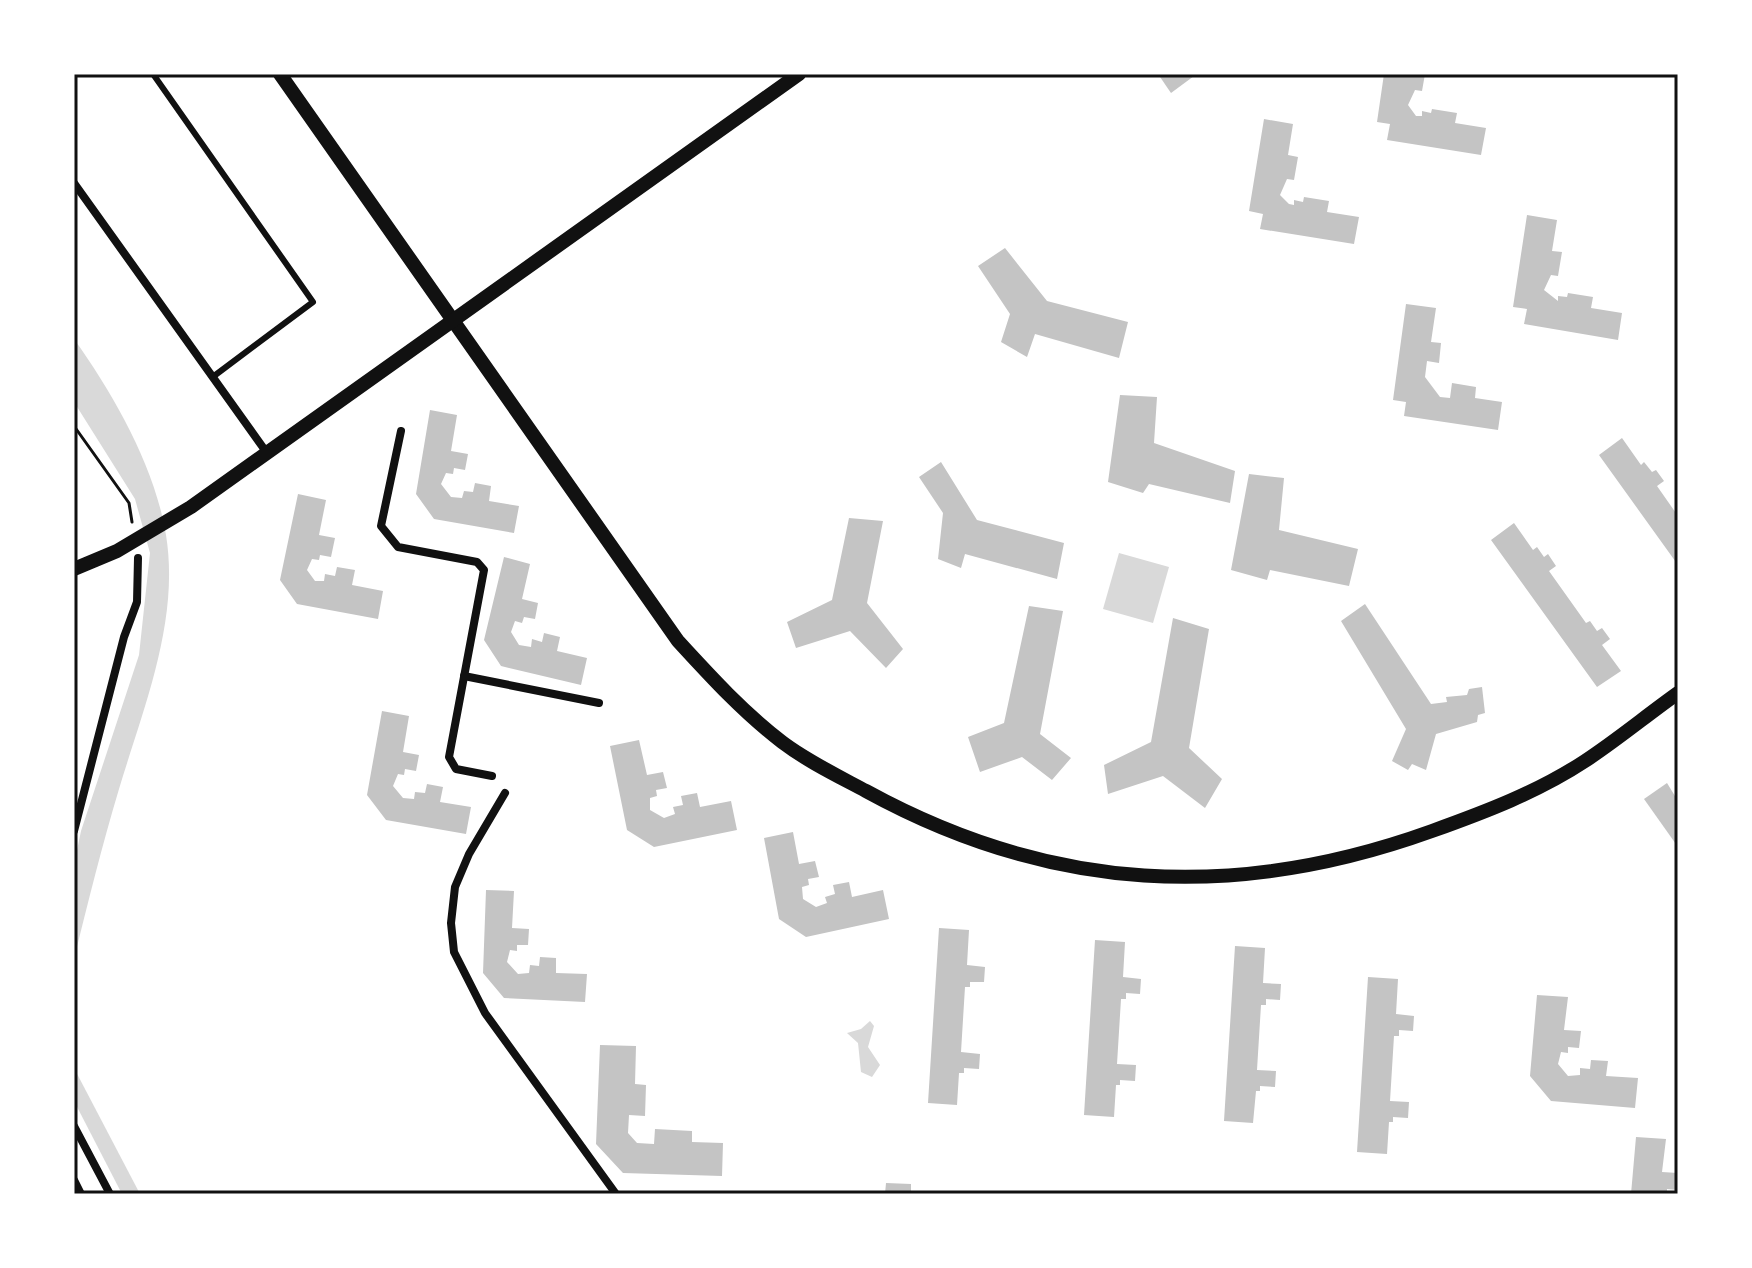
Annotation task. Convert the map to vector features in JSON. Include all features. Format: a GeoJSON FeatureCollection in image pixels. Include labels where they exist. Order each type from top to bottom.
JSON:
{"type":"FeatureCollection","features":[{"type":"Feature","properties":{"kind":"street"},"geometry":{"type":"LineString","coordinates":[[280,74],[678,641],[728,695],[784,743],[898,809],[1011,852],[1082,868],[1165,878],[1282,873],[1379,851],[1492,810],[1585,761],[1678,693]]}},
{"type":"Feature","properties":{"kind":"street"},"geometry":{"type":"LineString","coordinates":[[74,569],[152,532],[218,487],[799,74]]}},
{"type":"Feature","properties":{"kind":"street"},"geometry":{"type":"LineString","coordinates":[[74,183],[267,453]]}},
{"type":"Feature","properties":{"kind":"street"},"geometry":{"type":"LineString","coordinates":[[401,431],[381,526],[398,547],[477,562],[484,570],[449,757],[456,769],[492,776]]}},
{"type":"Feature","properties":{"kind":"street"},"geometry":{"type":"LineString","coordinates":[[74,831],[124,637],[137,602],[138,558]]}},
{"type":"Feature","properties":{"kind":"street"},"geometry":{"type":"LineString","coordinates":[[464,676],[599,703]]}},
{"type":"Feature","properties":{"kind":"street"},"geometry":{"type":"LineString","coordinates":[[505,793],[469,854],[455,887],[451,923],[454,952],[485,1013],[616,1194]]}},
{"type":"Feature","properties":{"kind":"street"},"geometry":{"type":"LineString","coordinates":[[74,1126],[110,1194]]}},
{"type":"Feature","properties":{"kind":"street"},"geometry":{"type":"LineString","coordinates":[[74,1180],[81,1194]]}},
{"type":"Feature","properties":{"kind":"lane"},"geometry":{"type":"LineString","coordinates":[[153,74],[313,302],[214,376]]}},
{"type":"Feature","properties":{"kind":"path"},"geometry":{"type":"LineString","coordinates":[[74,426],[129,503],[138,558]]}},
{"type":"Feature","properties":{"kind":"shaded area"},"geometry":{"type":"Polygon","coordinates":[[[74,339],[118,408],[143,458],[161,509],[169,567],[168,600],[157,664],[119,789],[74,959],[74,865],[81,831],[139,655],[150,553],[135,499],[74,402],[74,339]]]}},
{"type":"Feature","properties":{"kind":"shaded area"},"geometry":{"type":"Polygon","coordinates":[[[1119,553],[1169,567],[1153,623],[1103,609],[1119,553]]]}},
{"type":"Feature","properties":{"kind":"shaded area"},"geometry":{"type":"Polygon","coordinates":[[[870,1021],[874,1026],[868,1047],[880,1065],[872,1077],[861,1072],[858,1043],[847,1033],[861,1029],[870,1021]]]}},
{"type":"Feature","properties":{"kind":"shaded area"},"geometry":{"type":"Polygon","coordinates":[[[74,1068],[140,1194],[122,1194],[74,1101],[74,1068]]]}},
{"type":"Feature","properties":{"kind":"building"},"geometry":{"type":"Polygon","coordinates":[[[1158,74],[1192,74],[1194,76],[1171,93],[1158,74]]]}},
{"type":"Feature","properties":{"kind":"building"},"geometry":{"type":"Polygon","coordinates":[[[1384,74],[1425,74],[1422,91],[1415,90],[1408,105],[1416,116],[1422,116],[1422,111],[1431,113],[1432,109],[1457,113],[1455,123],[1486,128],[1481,155],[1387,140],[1390,124],[1377,122],[1384,74]]]}},
{"type":"Feature","properties":{"kind":"building"},"geometry":{"type":"Polygon","coordinates":[[[1264,119],[1293,124],[1288,155],[1298,157],[1294,180],[1287,179],[1280,195],[1294,205],[1294,200],[1303,202],[1304,197],[1329,201],[1327,212],[1359,217],[1354,244],[1260,229],[1263,214],[1249,211],[1264,119]]]}},
{"type":"Feature","properties":{"kind":"building"},"geometry":{"type":"Polygon","coordinates":[[[1527,215],[1557,220],[1552,251],[1562,252],[1558,276],[1551,275],[1544,290],[1558,301],[1558,296],[1567,297],[1568,293],[1593,297],[1591,308],[1622,313],[1618,340],[1524,324],[1527,309],[1513,307],[1527,215]]]}},
{"type":"Feature","properties":{"kind":"building"},"geometry":{"type":"Polygon","coordinates":[[[1005,248],[1047,301],[1128,322],[1119,358],[1035,334],[1027,357],[1001,342],[1010,314],[978,266],[1005,248]]]}},
{"type":"Feature","properties":{"kind":"building"},"geometry":{"type":"Polygon","coordinates":[[[1406,304],[1436,308],[1431,342],[1441,343],[1439,363],[1427,361],[1425,377],[1440,397],[1450,398],[1452,383],[1476,387],[1475,398],[1502,402],[1498,430],[1404,416],[1406,402],[1393,400],[1406,304]]]}},
{"type":"Feature","properties":{"kind":"building"},"geometry":{"type":"Polygon","coordinates":[[[1120,395],[1157,397],[1154,443],[1235,471],[1230,503],[1149,484],[1143,493],[1108,482],[1120,395]]]}},
{"type":"Feature","properties":{"kind":"building"},"geometry":{"type":"Polygon","coordinates":[[[430,410],[457,415],[451,451],[468,454],[465,470],[454,468],[453,474],[446,473],[441,484],[451,497],[462,498],[464,491],[473,492],[475,483],[491,486],[489,501],[519,506],[514,533],[434,519],[416,494],[430,410]]]}},
{"type":"Feature","properties":{"kind":"building"},"geometry":{"type":"Polygon","coordinates":[[[1622,438],[1641,465],[1644,462],[1652,472],[1656,470],[1664,481],[1657,486],[1678,516],[1678,565],[1599,455],[1622,438]]]}},
{"type":"Feature","properties":{"kind":"building"},"geometry":{"type":"Polygon","coordinates":[[[941,462],[977,520],[1064,543],[1057,579],[965,554],[961,568],[938,559],[943,513],[919,477],[941,462]]]}},
{"type":"Feature","properties":{"kind":"building"},"geometry":{"type":"Polygon","coordinates":[[[1249,474],[1284,478],[1279,530],[1358,549],[1349,586],[1270,570],[1267,580],[1231,570],[1249,474]]]}},
{"type":"Feature","properties":{"kind":"building"},"geometry":{"type":"Polygon","coordinates":[[[298,494],[326,500],[319,535],[335,538],[331,557],[320,555],[319,560],[312,559],[307,570],[315,581],[324,581],[325,574],[335,576],[337,567],[355,570],[352,585],[383,591],[378,619],[297,604],[280,580],[298,494]]]}},
{"type":"Feature","properties":{"kind":"building"},"geometry":{"type":"Polygon","coordinates":[[[849,518],[883,521],[867,603],[903,649],[886,668],[850,631],[796,648],[787,622],[832,600],[849,518]]]}},
{"type":"Feature","properties":{"kind":"building"},"geometry":{"type":"Polygon","coordinates":[[[1514,523],[1533,550],[1537,547],[1544,557],[1548,554],[1556,566],[1549,571],[1586,623],[1590,621],[1597,631],[1602,628],[1610,639],[1602,645],[1621,671],[1597,687],[1491,540],[1514,523]]]}},
{"type":"Feature","properties":{"kind":"building"},"geometry":{"type":"Polygon","coordinates":[[[504,557],[530,564],[522,599],[538,603],[535,619],[524,617],[522,623],[515,621],[511,632],[519,645],[531,647],[532,639],[542,642],[544,633],[560,637],[557,651],[587,658],[581,685],[501,666],[484,640],[504,557]]]}},
{"type":"Feature","properties":{"kind":"building"},"geometry":{"type":"Polygon","coordinates":[[[1365,604],[1431,704],[1447,702],[1446,697],[1467,695],[1469,689],[1482,687],[1485,713],[1478,715],[1477,722],[1436,734],[1426,770],[1412,764],[1408,770],[1392,761],[1406,729],[1341,621],[1365,604]]]}},
{"type":"Feature","properties":{"kind":"building"},"geometry":{"type":"Polygon","coordinates":[[[1029,606],[1063,611],[1040,734],[1071,758],[1052,780],[1022,757],[980,772],[968,737],[1004,723],[1029,606]]]}},
{"type":"Feature","properties":{"kind":"building"},"geometry":{"type":"Polygon","coordinates":[[[1173,618],[1209,629],[1189,748],[1222,779],[1205,808],[1163,776],[1108,794],[1104,765],[1151,742],[1173,618]]]}},
{"type":"Feature","properties":{"kind":"building"},"geometry":{"type":"Polygon","coordinates":[[[382,711],[409,716],[403,752],[419,755],[416,771],[405,769],[404,775],[398,774],[393,786],[403,798],[414,799],[415,792],[425,793],[427,784],[443,787],[440,802],[471,807],[466,834],[386,820],[367,795],[382,711]]]}},
{"type":"Feature","properties":{"kind":"building"},"geometry":{"type":"Polygon","coordinates":[[[639,740],[647,775],[663,772],[667,788],[656,790],[657,796],[650,798],[650,810],[664,818],[675,814],[673,807],[683,805],[681,796],[697,793],[700,807],[731,801],[737,830],[654,847],[627,830],[610,746],[639,740]]]}},
{"type":"Feature","properties":{"kind":"building"},"geometry":{"type":"Polygon","coordinates":[[[1667,783],[1678,801],[1678,847],[1644,799],[1667,783]]]}},
{"type":"Feature","properties":{"kind":"building"},"geometry":{"type":"Polygon","coordinates":[[[793,832],[799,864],[815,861],[819,877],[808,879],[809,885],[802,887],[803,899],[816,907],[827,903],[825,897],[835,894],[833,885],[849,882],[852,897],[883,890],[889,919],[806,937],[779,919],[764,838],[793,832]]]}},
{"type":"Feature","properties":{"kind":"building"},"geometry":{"type":"Polygon","coordinates":[[[486,890],[514,891],[512,928],[529,929],[528,945],[517,945],[517,951],[510,950],[507,962],[518,974],[529,973],[530,965],[539,966],[540,957],[556,958],[556,973],[587,974],[585,1002],[504,998],[483,973],[486,890]]]}},
{"type":"Feature","properties":{"kind":"building"},"geometry":{"type":"Polygon","coordinates":[[[939,928],[969,930],[967,965],[985,967],[984,982],[970,982],[970,987],[965,987],[961,1052],[980,1054],[979,1069],[964,1068],[964,1073],[959,1073],[957,1105],[928,1103],[939,928]]]}},
{"type":"Feature","properties":{"kind":"building"},"geometry":{"type":"Polygon","coordinates":[[[1095,940],[1125,942],[1123,977],[1141,979],[1140,994],[1126,993],[1126,999],[1121,999],[1117,1064],[1136,1065],[1135,1081],[1120,1080],[1120,1085],[1116,1085],[1114,1117],[1084,1115],[1095,940]]]}},
{"type":"Feature","properties":{"kind":"building"},"geometry":{"type":"Polygon","coordinates":[[[1235,946],[1265,948],[1263,983],[1281,984],[1280,1000],[1266,999],[1266,1005],[1261,1005],[1257,1070],[1276,1071],[1275,1087],[1260,1086],[1260,1091],[1256,1091],[1253,1123],[1224,1121],[1235,946]]]}},
{"type":"Feature","properties":{"kind":"building"},"geometry":{"type":"Polygon","coordinates":[[[1368,977],[1398,979],[1396,1014],[1414,1016],[1413,1031],[1399,1030],[1399,1036],[1394,1036],[1390,1101],[1409,1102],[1408,1118],[1393,1117],[1393,1122],[1389,1122],[1387,1154],[1357,1152],[1368,977]]]}},
{"type":"Feature","properties":{"kind":"building"},"geometry":{"type":"Polygon","coordinates":[[[1537,995],[1568,997],[1564,1030],[1581,1031],[1579,1048],[1568,1047],[1568,1053],[1561,1052],[1558,1064],[1568,1076],[1580,1075],[1580,1068],[1590,1069],[1591,1060],[1608,1061],[1606,1076],[1638,1078],[1635,1108],[1551,1101],[1530,1076],[1537,995]]]}},
{"type":"Feature","properties":{"kind":"building"},"geometry":{"type":"Polygon","coordinates":[[[600,1045],[636,1046],[635,1084],[646,1085],[645,1116],[629,1115],[628,1133],[637,1143],[654,1144],[655,1129],[692,1131],[692,1142],[723,1143],[722,1176],[623,1173],[596,1144],[600,1045]]]}},
{"type":"Feature","properties":{"kind":"building"},"geometry":{"type":"Polygon","coordinates":[[[1636,1137],[1666,1139],[1662,1172],[1678,1173],[1678,1190],[1667,1189],[1667,1194],[1631,1194],[1636,1137]]]}},
{"type":"Feature","properties":{"kind":"building"},"geometry":{"type":"Polygon","coordinates":[[[886,1183],[911,1184],[911,1194],[885,1194],[886,1183]]]}}]}
